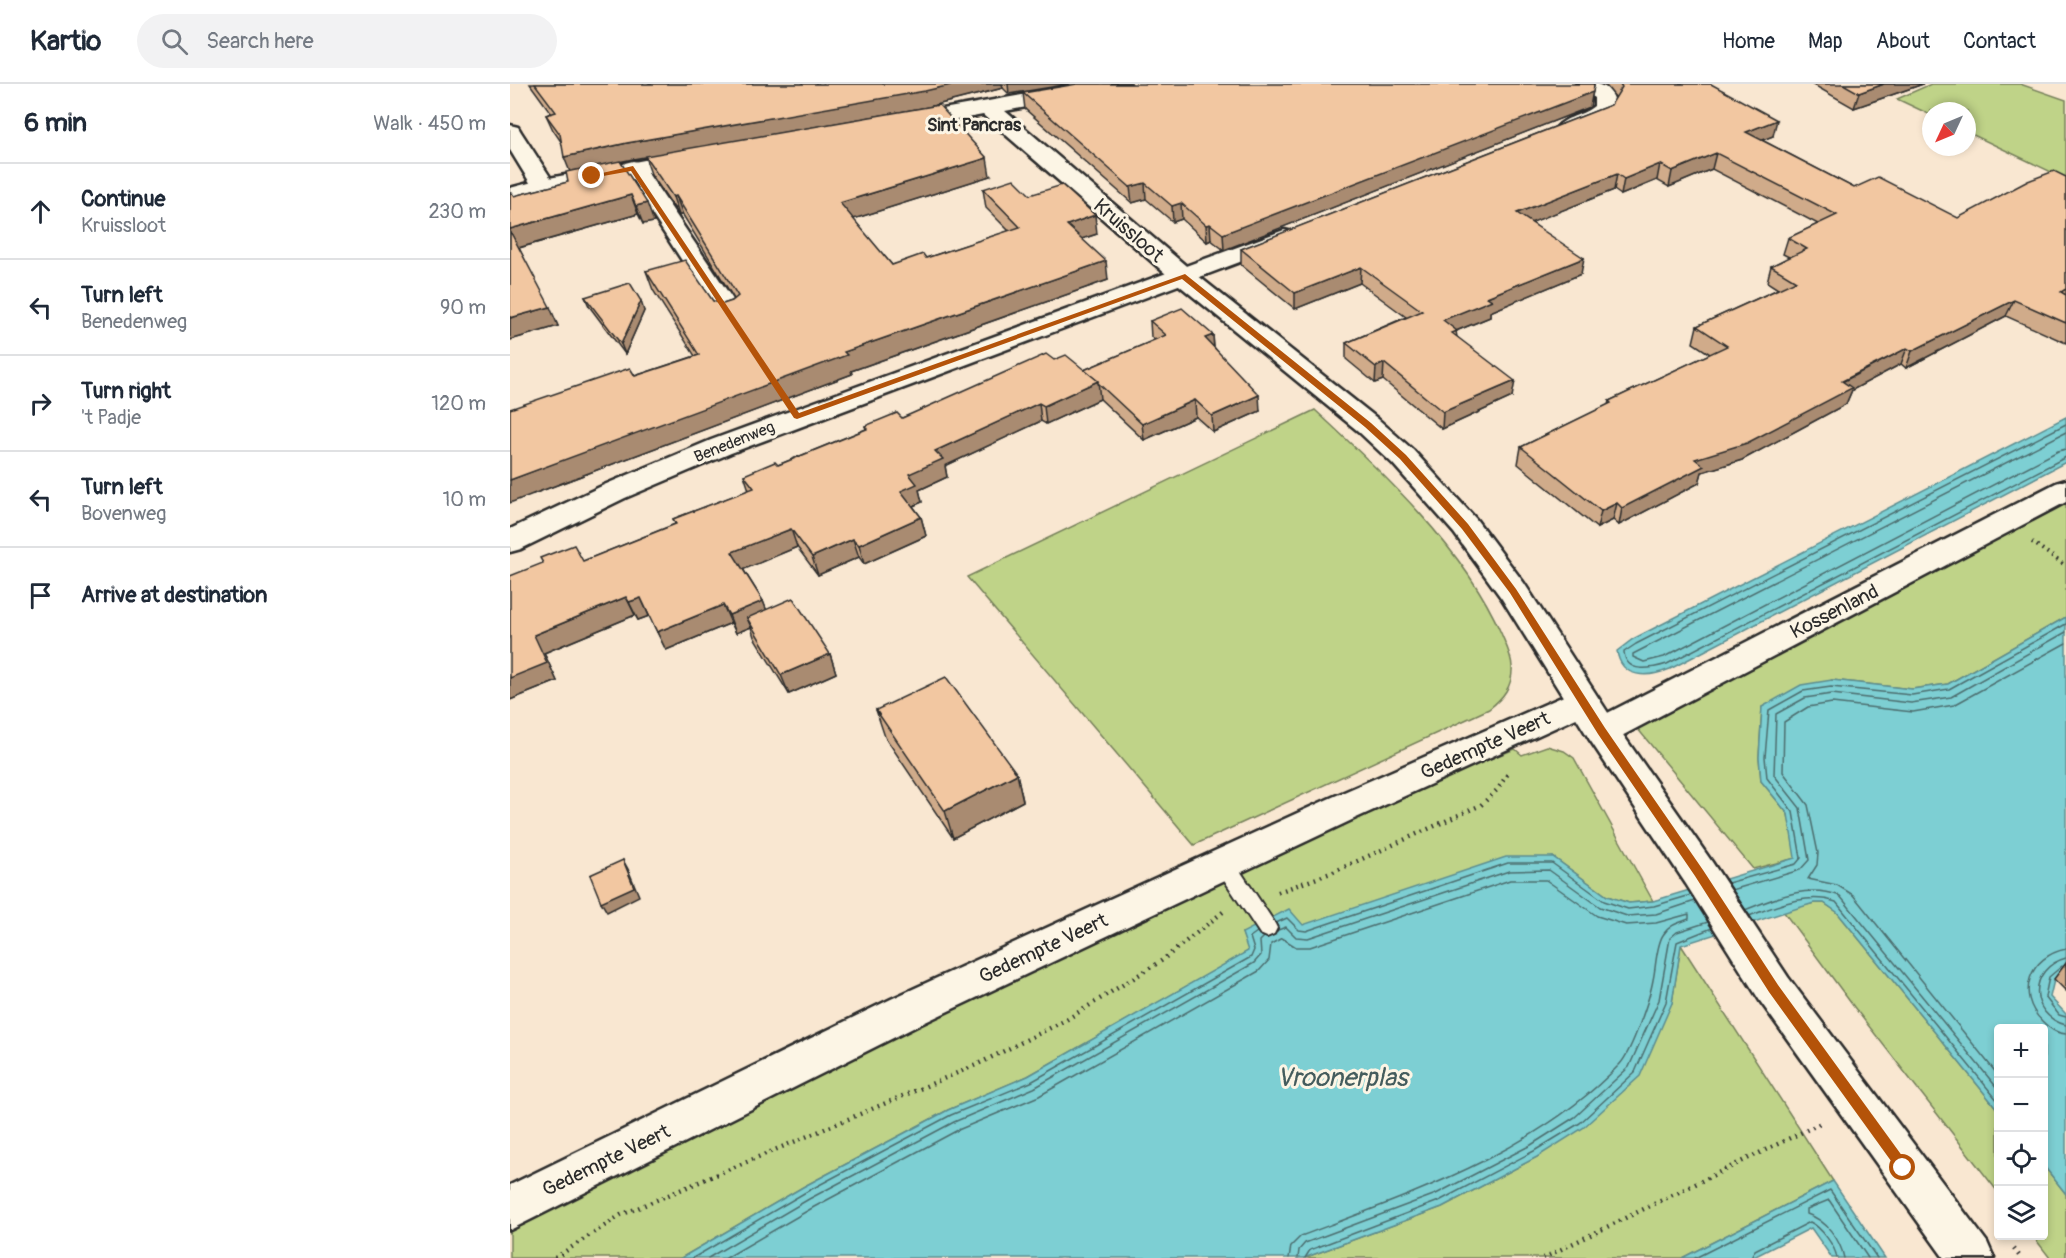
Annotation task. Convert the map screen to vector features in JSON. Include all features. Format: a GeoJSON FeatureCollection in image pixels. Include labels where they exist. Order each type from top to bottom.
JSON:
{"type":"FeatureCollection","features":[{"type":"Feature","properties":{"kind":"street"},"geometry":{"type":"LineString","coordinates":[[885,126],[1120,84]]}},
{"type":"Feature","properties":{"kind":"street"},"geometry":{"type":"LineString","coordinates":[[1543,137],[1592,117],[1604,108],[1606,103],[1604,96],[1586,84]]}},
{"type":"Feature","properties":{"kind":"street","name":"Kruissloot"},"geometry":{"type":"LineString","coordinates":[[988,108],[1183,276],[1334,396],[1403,457],[1465,526],[1506,582],[1592,716],[1806,1034],[1971,1258]]}},
{"type":"Feature","properties":{"kind":"street"},"geometry":{"type":"LineString","coordinates":[[510,132],[544,186]]}},
{"type":"Feature","properties":{"kind":"street"},"geometry":{"type":"LineString","coordinates":[[510,195],[633,168],[713,155]]}},
{"type":"Feature","properties":{"kind":"street"},"geometry":{"type":"LineString","coordinates":[[633,168],[729,313]]}},
{"type":"Feature","properties":{"kind":"street","name":"Benedenweg"},"geometry":{"type":"LineString","coordinates":[[510,542],[620,488],[797,416],[1183,276],[1305,229]]}},
{"type":"Feature","properties":{"kind":"street","name":"Kossenland"},"geometry":{"type":"LineString","coordinates":[[1592,716],[2066,490]]}},
{"type":"Feature","properties":{"kind":"street","name":"Gedempte Veert"},"geometry":{"type":"LineString","coordinates":[[510,1208],[905,1012],[1224,863],[1511,734],[1592,716]]}},
{"type":"Feature","properties":{"kind":"lane"},"geometry":{"type":"LineString","coordinates":[[1224,863],[1267,928]]}},
{"type":"Feature","properties":{"kind":"path"},"geometry":{"type":"LineString","coordinates":[[555,1258],[621,1215],[976,1065],[1066,1020],[1161,961],[1222,912],[1331,873],[1481,806],[1491,798],[1508,775],[1516,756],[1511,734]]}},
{"type":"Feature","properties":{"kind":"path"},"geometry":{"type":"LineString","coordinates":[[1543,1258],[1824,1122]]}},
{"type":"Feature","properties":{"kind":"green space"},"geometry":{"type":"Polygon","coordinates":[[[1931,84],[2020,84],[2066,100],[2066,179],[1976,136],[1976,102],[1922,102],[1922,111],[1897,99],[1931,84]]]}},
{"type":"Feature","properties":{"kind":"green space"},"geometry":{"type":"Polygon","coordinates":[[[1315,410],[1393,485],[1444,542],[1466,571],[1485,602],[1510,654],[1511,680],[1503,696],[1489,709],[1194,845],[967,577],[1315,410]]]}},
{"type":"Feature","properties":{"kind":"green space"},"geometry":{"type":"Polygon","coordinates":[[[2066,500],[2066,617],[1948,684],[1912,689],[1832,680],[1762,707],[1759,757],[1761,781],[1788,814],[1796,858],[1753,869],[1637,728],[2066,500]]]}},
{"type":"Feature","properties":{"kind":"green space"},"geometry":{"type":"Polygon","coordinates":[[[1547,746],[1564,751],[1574,758],[1653,901],[1629,903],[1607,896],[1553,857],[1399,894],[1303,926],[1242,933],[1249,951],[1028,1076],[948,1110],[803,1187],[681,1258],[510,1258],[510,1225],[552,1203],[1204,886],[1487,760],[1515,749],[1522,755],[1547,746]]]}},
{"type":"Feature","properties":{"kind":"green space"},"geometry":{"type":"Polygon","coordinates":[[[1814,903],[1824,903],[1837,912],[1994,1105],[1994,1187],[1854,1007],[1783,911],[1814,903]]]}},
{"type":"Feature","properties":{"kind":"green space"},"geometry":{"type":"Polygon","coordinates":[[[1681,945],[1833,1181],[1682,1258],[1304,1258],[1442,1207],[1537,1157],[1672,1003],[1681,945]]]}},
{"type":"Feature","properties":{"kind":"green space"},"geometry":{"type":"Polygon","coordinates":[[[2048,1171],[2066,1194],[2066,1258],[2050,1258],[2036,1240],[2048,1240],[2048,1171]]]}},
{"type":"Feature","properties":{"kind":"water"},"geometry":{"type":"Polygon","coordinates":[[[2066,417],[2066,462],[1670,669],[1653,674],[1637,674],[1624,667],[1620,660],[1617,651],[1633,639],[2066,417]]]}},
{"type":"Feature","properties":{"kind":"water","name":"Vroonerplas"},"geometry":{"type":"Polygon","coordinates":[[[2066,617],[2066,970],[2054,980],[2050,997],[2066,1014],[2066,1194],[2048,1171],[2048,1024],[1994,1024],[1994,1105],[1837,912],[1824,903],[1814,903],[1681,945],[1672,1003],[1640,1076],[1583,1128],[1537,1157],[1442,1207],[1304,1258],[681,1258],[803,1187],[948,1110],[1028,1076],[1248,951],[1242,933],[1289,909],[1303,925],[1506,857],[1553,857],[1607,896],[1629,903],[1653,901],[1795,858],[1788,814],[1761,781],[1759,757],[1762,707],[1801,685],[1832,680],[1912,689],[1948,684],[2066,617]]]}},
{"type":"Feature","properties":{"kind":"water"},"geometry":{"type":"Polygon","coordinates":[[[1833,1181],[1885,1258],[1832,1258],[1811,1228],[1752,1258],[1682,1258],[1833,1181]]]}},
{"type":"Feature","properties":{"kind":"building"},"geometry":{"type":"Polygon","coordinates":[[[535,84],[955,84],[627,143],[564,157],[560,134],[546,115],[556,112],[535,84]]]}},
{"type":"Feature","properties":{"kind":"building"},"geometry":{"type":"Polygon","coordinates":[[[1077,84],[1594,85],[1593,92],[1223,234],[1210,224],[1206,225],[1181,203],[1172,206],[1145,183],[1130,187],[1023,93],[1077,84]]]}},
{"type":"Feature","properties":{"kind":"building"},"geometry":{"type":"Polygon","coordinates":[[[1620,84],[1711,84],[1777,120],[1746,132],[1854,188],[1878,177],[1958,218],[2028,181],[2054,171],[2066,177],[2066,289],[2061,292],[2066,295],[2066,323],[2014,300],[1912,351],[1907,348],[1842,381],[1852,388],[1747,443],[1695,459],[1704,466],[1622,508],[1617,503],[1601,511],[1521,447],[1611,403],[1609,401],[1727,346],[1697,326],[1796,281],[1771,266],[1807,249],[1788,238],[1837,215],[1716,153],[1672,171],[1660,164],[1624,179],[1617,174],[1517,213],[1584,258],[1487,297],[1492,300],[1443,320],[1457,331],[1452,333],[1515,381],[1443,412],[1384,363],[1376,367],[1346,343],[1422,311],[1361,267],[1295,293],[1241,249],[1611,105],[1622,87],[1620,84]]]}},
{"type":"Feature","properties":{"kind":"building"},"geometry":{"type":"Polygon","coordinates":[[[1843,84],[1884,84],[1859,93],[1843,84]]]}},
{"type":"Feature","properties":{"kind":"building"},"geometry":{"type":"Polygon","coordinates":[[[939,105],[987,158],[840,203],[892,265],[923,254],[926,258],[1020,227],[983,189],[1014,179],[1030,195],[1062,185],[1095,215],[1067,225],[1106,261],[844,352],[847,355],[510,480],[510,409],[630,368],[635,376],[699,355],[646,271],[685,260],[713,301],[723,304],[738,296],[676,196],[673,197],[645,156],[939,105]]]}},
{"type":"Feature","properties":{"kind":"building"},"geometry":{"type":"Polygon","coordinates":[[[620,161],[647,203],[636,206],[631,195],[510,229],[510,193],[514,196],[568,182],[566,172],[620,161]]]}},
{"type":"Feature","properties":{"kind":"building"},"geometry":{"type":"Polygon","coordinates":[[[510,231],[550,307],[510,318],[510,231]]]}},
{"type":"Feature","properties":{"kind":"building"},"geometry":{"type":"Polygon","coordinates":[[[630,283],[641,301],[621,344],[585,297],[630,283]]]}},
{"type":"Feature","properties":{"kind":"building"},"geometry":{"type":"Polygon","coordinates":[[[1182,308],[1213,335],[1205,338],[1259,395],[1212,416],[1195,400],[1142,424],[1084,370],[1166,335],[1150,321],[1182,308]]]}},
{"type":"Feature","properties":{"kind":"building"},"geometry":{"type":"Polygon","coordinates":[[[1046,354],[1054,360],[1066,355],[1098,381],[1044,406],[1039,403],[935,451],[943,459],[909,474],[917,484],[901,491],[921,517],[859,545],[853,539],[812,557],[791,529],[732,552],[763,601],[729,615],[723,605],[657,632],[641,598],[629,602],[626,597],[534,635],[547,663],[510,678],[510,576],[543,563],[540,558],[574,545],[583,561],[676,524],[673,519],[754,488],[744,475],[775,462],[778,465],[867,429],[865,426],[897,413],[902,418],[1046,354]]]}},
{"type":"Feature","properties":{"kind":"building"},"geometry":{"type":"Polygon","coordinates":[[[793,598],[830,654],[781,675],[747,618],[793,598]]]}},
{"type":"Feature","properties":{"kind":"building"},"geometry":{"type":"Polygon","coordinates":[[[946,677],[1017,774],[945,811],[876,710],[946,677]]]}},
{"type":"Feature","properties":{"kind":"building"},"geometry":{"type":"Polygon","coordinates":[[[623,860],[634,887],[601,902],[590,875],[623,860]]]}},
{"type":"Feature","properties":{"kind":"district","name":"Sint Pancras"},"geometry":{"type":"Point","coordinates":[974,125]}},
{"type":"Feature","properties":{"kind":"route"},"geometry":{"type":"LineString","coordinates":[[592,176],[633,168],[797,416],[1183,276],[1368,425],[1403,457],[1465,526],[1513,591],[1602,731],[1774,988],[1903,1168]]}}]}
